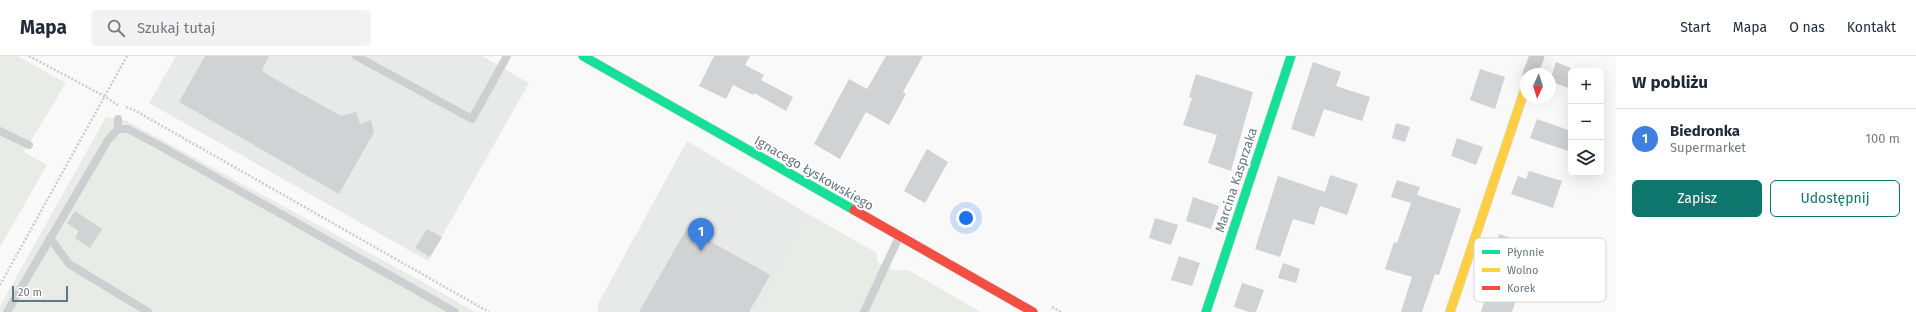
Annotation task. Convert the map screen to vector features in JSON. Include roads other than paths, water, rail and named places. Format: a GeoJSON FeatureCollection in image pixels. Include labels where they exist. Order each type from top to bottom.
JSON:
{"type":"FeatureCollection","features":[{"type":"Feature","properties":{"kind":"street","name":"Ignacego Łyskowskiego"},"geometry":{"type":"LineString","coordinates":[[583,56],[1033,312]]}},
{"type":"Feature","properties":{"kind":"street","name":"Marcina Kasprzaka"},"geometry":{"type":"LineString","coordinates":[[1206,312],[1291,56]]}},
{"type":"Feature","properties":{"kind":"street"},"geometry":{"type":"LineString","coordinates":[[1532,68],[1536,56]]}},
{"type":"Feature","properties":{"kind":"street"},"geometry":{"type":"LineString","coordinates":[[1475,238],[1520,104]]}},
{"type":"Feature","properties":{"kind":"street"},"geometry":{"type":"LineString","coordinates":[[1450,312],[1474,241]]}},
{"type":"Feature","properties":{"kind":"lane"},"geometry":{"type":"LineString","coordinates":[[356,56],[472,119],[507,56]]}},
{"type":"Feature","properties":{"kind":"lane"},"geometry":{"type":"LineString","coordinates":[[7,312],[108,140],[118,129],[118,119]]}},
{"type":"Feature","properties":{"kind":"lane"},"geometry":{"type":"LineString","coordinates":[[118,129],[128,129],[160,146],[455,312]]}},
{"type":"Feature","properties":{"kind":"lane"},"geometry":{"type":"LineString","coordinates":[[0,131],[29,145]]}},
{"type":"Feature","properties":{"kind":"lane"},"geometry":{"type":"LineString","coordinates":[[864,312],[899,236]]}},
{"type":"Feature","properties":{"kind":"lane"},"geometry":{"type":"LineString","coordinates":[[50,238],[69,264],[148,312]]}},
{"type":"Feature","properties":{"kind":"place","name":"Biedronka"},"geometry":{"type":"Point","coordinates":[701,251]}}]}
